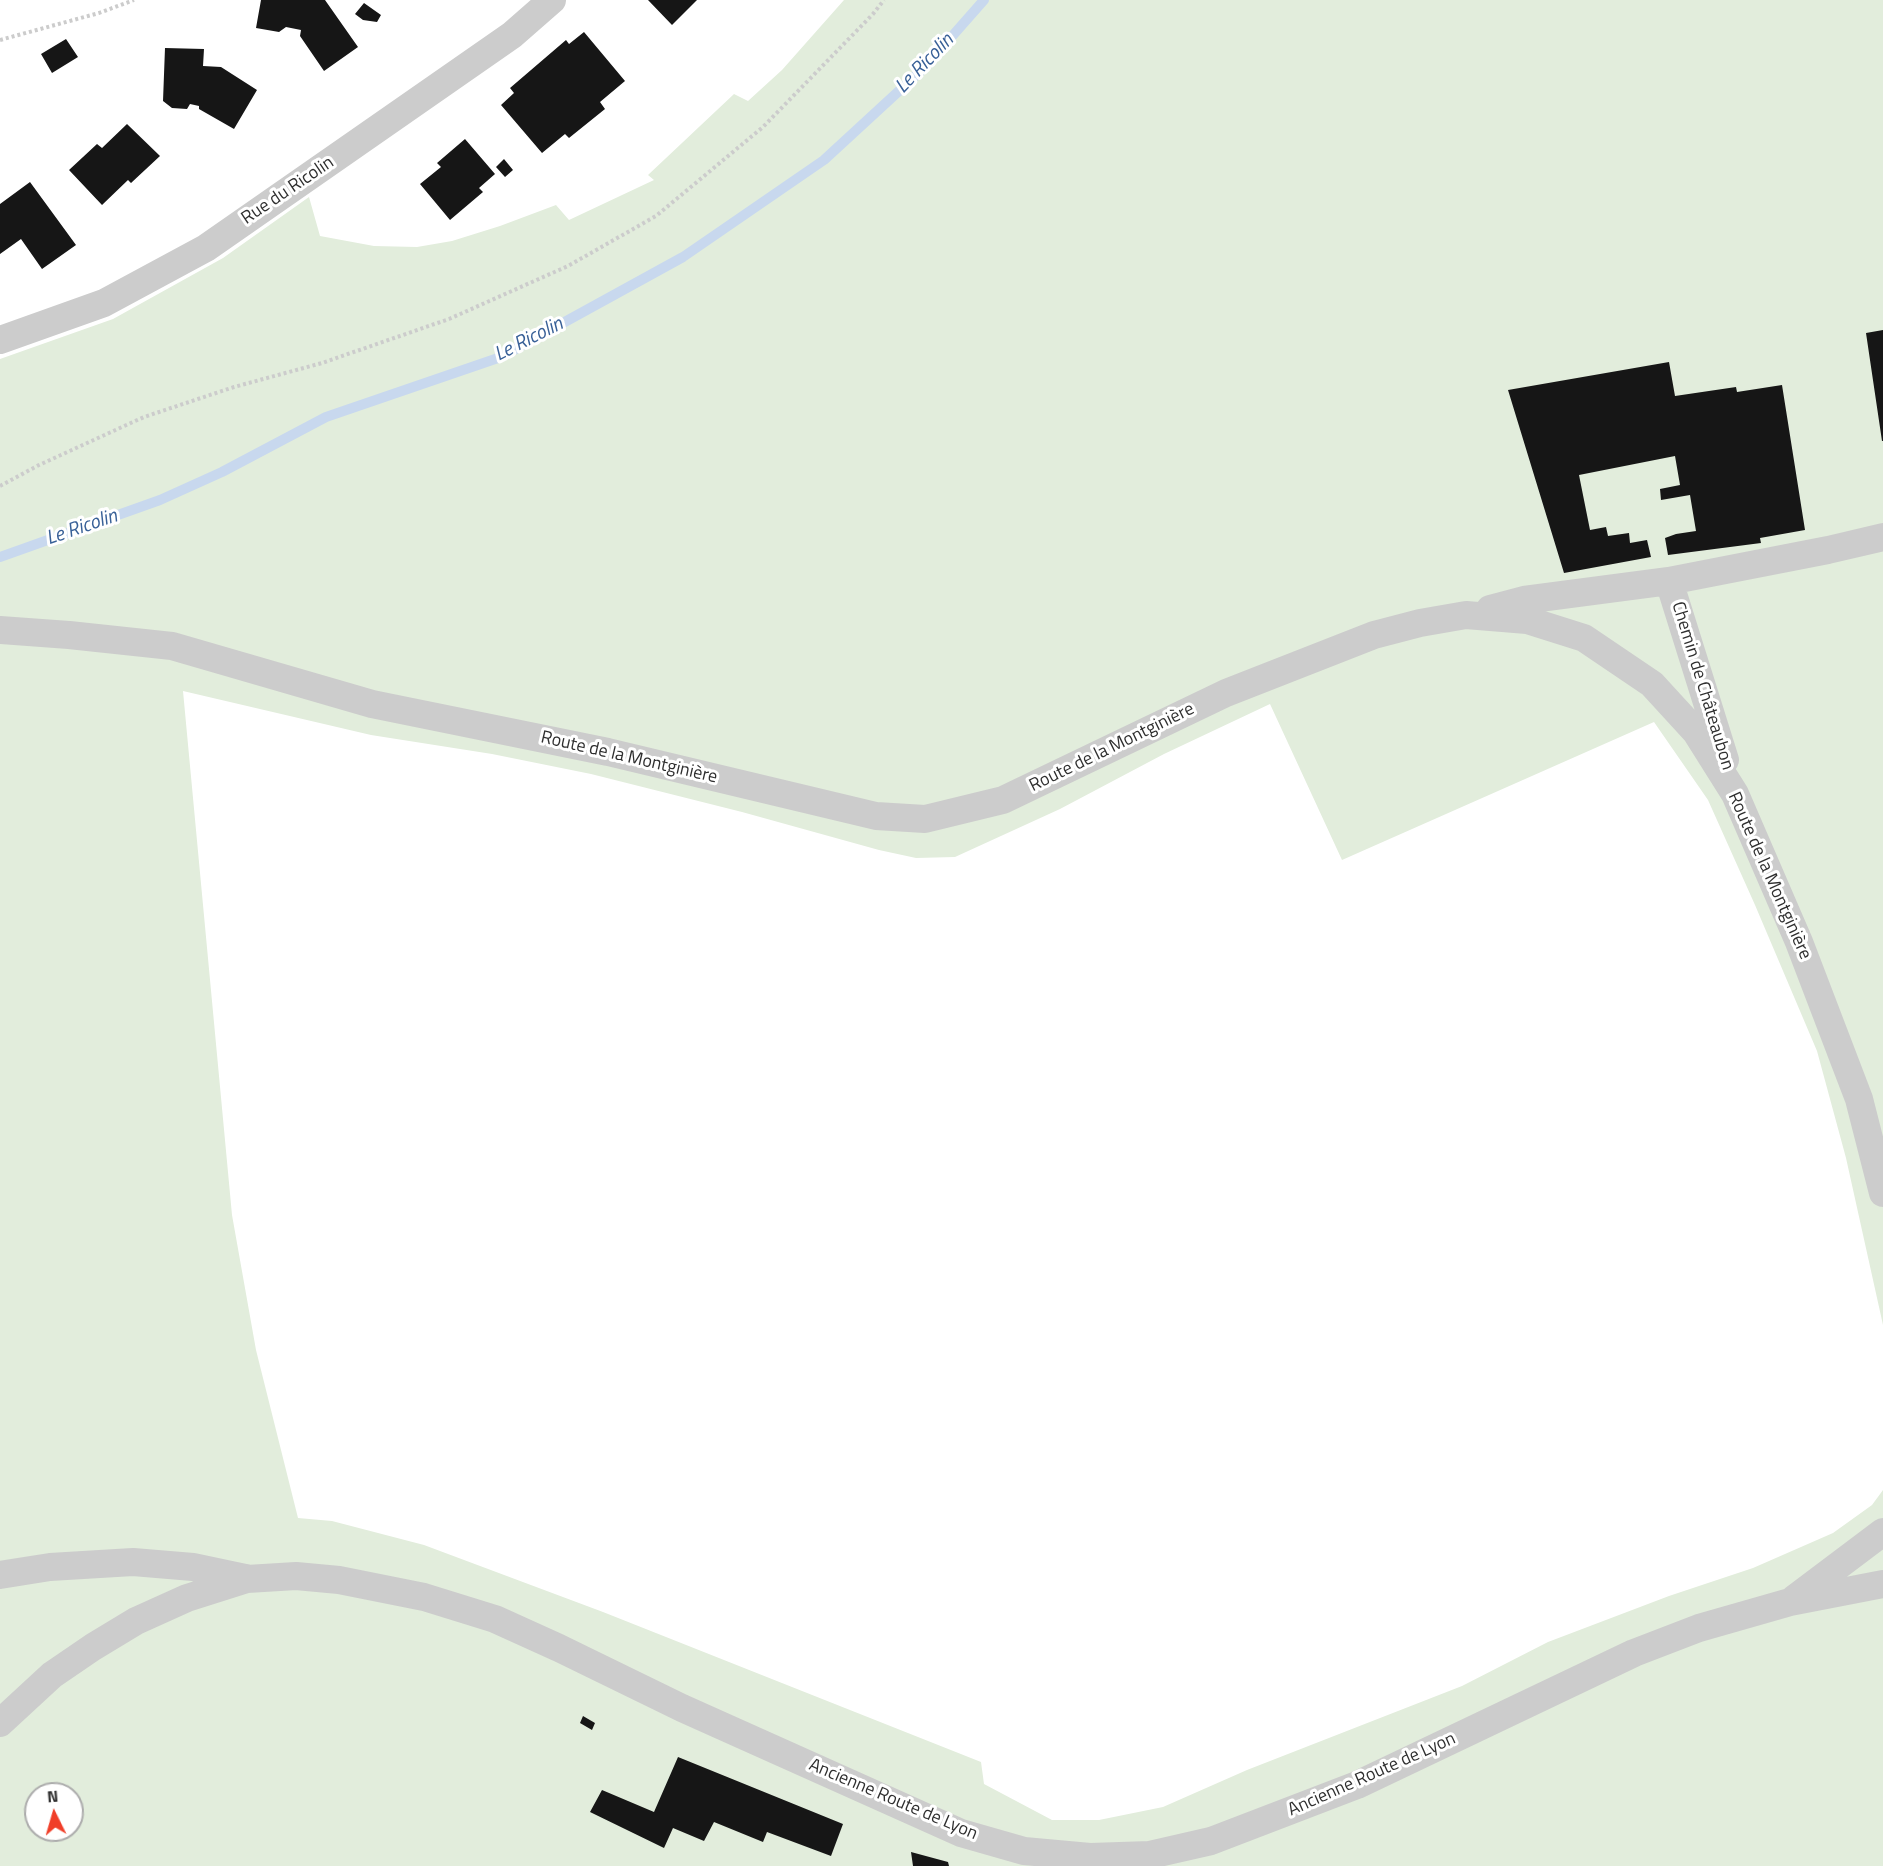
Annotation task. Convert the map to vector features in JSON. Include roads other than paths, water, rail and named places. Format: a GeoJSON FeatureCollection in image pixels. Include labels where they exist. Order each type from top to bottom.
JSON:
{"type":"FeatureCollection","features":[{"type":"Feature","properties":{"kind":"street","name":"Rue du Ricolin"},"geometry":{"type":"LineString","coordinates":[[0,340],[104,303],[206,248],[512,35],[552,0]]}},
{"type":"Feature","properties":{"kind":"street","name":"Chemin de Châteaubon"},"geometry":{"type":"LineString","coordinates":[[1736,794],[1669,581],[1883,537]]}},
{"type":"Feature","properties":{"kind":"street"},"geometry":{"type":"LineString","coordinates":[[1466,615],[1524,600],[1669,581]]}},
{"type":"Feature","properties":{"kind":"street","name":"Route de la Montginière"},"geometry":{"type":"LineString","coordinates":[[0,630],[69,634],[172,645],[372,704],[608,752],[876,816],[925,819],[1003,800],[1226,693],[1374,635],[1420,623],[1466,615],[1527,620],[1584,638],[1652,684],[1696,732],[1736,794],[1799,942],[1859,1099],[1883,1193]]}},
{"type":"Feature","properties":{"kind":"street"},"geometry":{"type":"LineString","coordinates":[[1791,1602],[1883,1532]]}},
{"type":"Feature","properties":{"kind":"street"},"geometry":{"type":"LineString","coordinates":[[0,1575],[50,1567],[132,1562],[193,1567],[247,1579]]}},
{"type":"Feature","properties":{"kind":"street","name":"Ancienne Route de Lyon"},"geometry":{"type":"LineString","coordinates":[[0,1723],[52,1676],[93,1647],[136,1621],[187,1598],[247,1579],[296,1576],[339,1580],[424,1597],[495,1619],[693,1713],[961,1833],[1024,1851],[1090,1857],[1150,1855],[1211,1841],[1357,1785],[1634,1653],[1699,1628],[1791,1602],[1883,1584]]}},
{"type":"Feature","properties":{"kind":"waterway","name":"Le Ricolin"},"geometry":{"type":"LineString","coordinates":[[0,557],[160,500],[222,472],[326,417],[501,357],[683,257],[824,160],[925,67],[984,0]]}}]}
